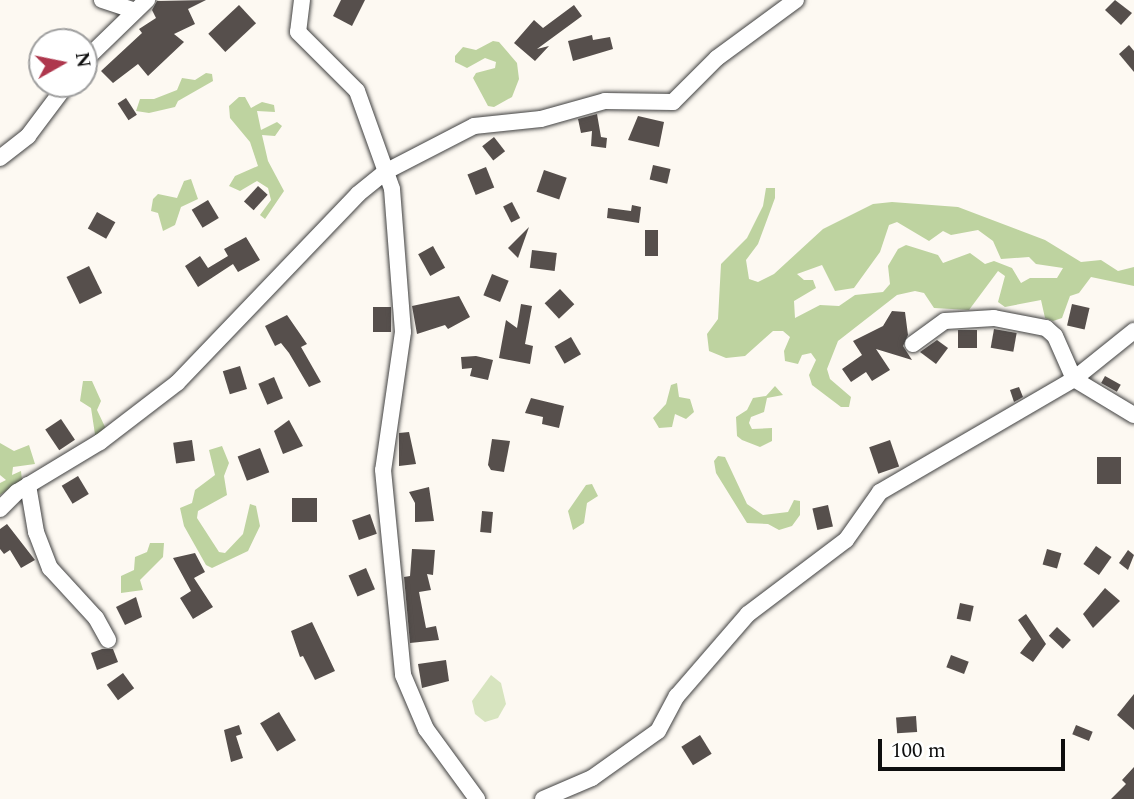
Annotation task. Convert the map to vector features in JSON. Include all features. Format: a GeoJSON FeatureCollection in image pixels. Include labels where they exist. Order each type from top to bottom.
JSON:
{"type":"FeatureCollection","features":[{"type":"Feature","properties":{"kind":"street"},"geometry":{"type":"LineString","coordinates":[[102,0],[141,5]]}},
{"type":"Feature","properties":{"kind":"street"},"geometry":{"type":"LineString","coordinates":[[302,0],[298,32],[356,91],[385,172],[397,223],[403,332],[383,470],[403,675],[426,730],[477,799]]}},
{"type":"Feature","properties":{"kind":"street"},"geometry":{"type":"LineString","coordinates":[[0,509],[28,485],[100,442],[177,383],[358,194],[385,172],[474,126],[541,119],[606,101],[673,102],[717,58],[796,0]]}},
{"type":"Feature","properties":{"kind":"street"},"geometry":{"type":"LineString","coordinates":[[98,47],[141,5]]}},
{"type":"Feature","properties":{"kind":"street"},"geometry":{"type":"LineString","coordinates":[[0,158],[28,135],[56,98]]}},
{"type":"Feature","properties":{"kind":"street"},"geometry":{"type":"LineString","coordinates":[[913,344],[945,321],[994,318],[1046,328],[1055,336],[1074,379],[1134,415]]}},
{"type":"Feature","properties":{"kind":"street"},"geometry":{"type":"LineString","coordinates":[[543,799],[592,778],[658,731],[677,696],[748,614],[846,540],[880,492],[1074,379],[1134,331]]}},
{"type":"Feature","properties":{"kind":"street"},"geometry":{"type":"LineString","coordinates":[[28,485],[36,533],[50,568],[96,618],[108,640]]}},
{"type":"Feature","properties":{"kind":"green space"},"geometry":{"type":"Polygon","coordinates":[[[493,41],[499,42],[517,63],[519,79],[512,97],[494,107],[488,106],[473,78],[476,73],[495,68],[496,62],[485,58],[467,68],[455,62],[455,56],[463,47],[476,50],[493,41]]]}},
{"type":"Feature","properties":{"kind":"green space"},"geometry":{"type":"Polygon","coordinates":[[[206,73],[212,74],[213,81],[178,101],[175,107],[149,113],[136,111],[140,99],[154,99],[177,90],[182,78],[195,80],[206,73]]]}},
{"type":"Feature","properties":{"kind":"green space"},"geometry":{"type":"Polygon","coordinates":[[[239,97],[245,97],[251,108],[262,102],[274,105],[275,112],[257,111],[261,130],[277,122],[282,126],[275,136],[262,135],[268,161],[284,191],[265,219],[260,215],[271,200],[268,188],[257,181],[240,191],[229,186],[235,176],[258,166],[250,142],[230,118],[229,106],[239,97]]]}},
{"type":"Feature","properties":{"kind":"green space"},"geometry":{"type":"Polygon","coordinates":[[[191,179],[198,199],[181,207],[175,225],[163,231],[158,213],[151,211],[153,199],[158,194],[177,198],[184,181],[191,179]]]}},
{"type":"Feature","properties":{"kind":"green space"},"geometry":{"type":"Polygon","coordinates":[[[766,188],[775,188],[775,198],[758,244],[746,260],[749,279],[758,282],[774,274],[823,229],[873,204],[892,202],[958,207],[1045,240],[1081,262],[1101,260],[1118,271],[1134,267],[1134,286],[1091,277],[1079,293],[1070,296],[1062,318],[1053,321],[1045,318],[1041,300],[1005,307],[998,302],[1005,276],[998,271],[969,310],[934,308],[924,293],[915,291],[897,295],[838,341],[827,369],[830,379],[851,397],[849,407],[841,407],[812,385],[809,375],[816,360],[811,353],[802,355],[798,364],[785,361],[784,351],[790,337],[783,331],[773,331],[745,356],[726,358],[709,351],[707,334],[718,319],[721,264],[747,238],[763,206],[766,188]],[[897,222],[889,225],[880,252],[854,288],[835,291],[822,265],[797,274],[804,280],[813,280],[816,288],[794,301],[795,318],[820,305],[839,306],[855,295],[883,292],[890,284],[888,266],[898,249],[906,245],[938,255],[943,263],[970,253],[985,264],[994,261],[1012,268],[1021,283],[1030,278],[1057,278],[1063,268],[1036,264],[1029,257],[1001,259],[993,241],[978,230],[951,235],[943,231],[929,241],[897,222]]]}},
{"type":"Feature","properties":{"kind":"green space"},"geometry":{"type":"Polygon","coordinates":[[[83,381],[92,381],[101,401],[97,410],[106,429],[96,441],[91,408],[80,401],[83,381]]]}},
{"type":"Feature","properties":{"kind":"green space"},"geometry":{"type":"Polygon","coordinates":[[[677,383],[679,397],[690,399],[694,412],[686,419],[675,414],[672,427],[659,428],[653,418],[666,404],[671,385],[677,383]]]}},
{"type":"Feature","properties":{"kind":"green space"},"geometry":{"type":"Polygon","coordinates":[[[775,386],[783,395],[767,398],[764,412],[751,417],[749,423],[752,429],[772,428],[772,441],[760,447],[742,440],[737,436],[736,417],[747,410],[753,398],[766,396],[775,386]]]}},
{"type":"Feature","properties":{"kind":"green space"},"geometry":{"type":"Polygon","coordinates":[[[0,443],[14,451],[29,445],[35,464],[13,467],[12,475],[21,471],[22,480],[0,495],[0,483],[6,480],[0,475],[0,443]]]}},
{"type":"Feature","properties":{"kind":"green space"},"geometry":{"type":"Polygon","coordinates":[[[222,446],[229,463],[224,476],[227,495],[198,511],[197,518],[219,552],[225,553],[243,534],[250,504],[256,506],[260,526],[248,551],[212,568],[206,565],[184,526],[180,508],[192,503],[195,490],[215,475],[209,450],[222,446]]]}},
{"type":"Feature","properties":{"kind":"green space"},"geometry":{"type":"Polygon","coordinates":[[[718,456],[725,457],[747,504],[763,515],[788,512],[794,500],[800,501],[800,515],[792,526],[779,530],[768,524],[747,523],[716,473],[714,461],[718,456]]]}},
{"type":"Feature","properties":{"kind":"green space"},"geometry":{"type":"Polygon","coordinates":[[[592,484],[598,496],[587,503],[584,523],[573,530],[568,511],[586,485],[592,484]]]}},
{"type":"Feature","properties":{"kind":"green space"},"geometry":{"type":"Polygon","coordinates":[[[150,543],[164,543],[163,557],[140,580],[143,590],[121,593],[121,576],[134,570],[135,557],[147,552],[150,543]]]}},
{"type":"Feature","properties":{"kind":"green space"},"geometry":{"type":"Polygon","coordinates":[[[491,675],[501,683],[506,704],[498,718],[485,722],[475,714],[472,701],[491,675]]]}},
{"type":"Feature","properties":{"kind":"building"},"geometry":{"type":"Polygon","coordinates":[[[206,0],[188,9],[195,24],[174,34],[184,42],[148,76],[138,64],[113,83],[101,71],[142,33],[139,29],[156,18],[152,10],[157,1],[206,0]]]}},
{"type":"Feature","properties":{"kind":"building"},"geometry":{"type":"Polygon","coordinates":[[[341,0],[365,0],[352,26],[333,16],[341,0]]]}},
{"type":"Feature","properties":{"kind":"building"},"geometry":{"type":"Polygon","coordinates":[[[1115,0],[1132,13],[1121,25],[1105,10],[1115,0]]]}},
{"type":"Feature","properties":{"kind":"building"},"geometry":{"type":"Polygon","coordinates":[[[239,5],[256,23],[225,52],[208,34],[239,5]]]}},
{"type":"Feature","properties":{"kind":"building"},"geometry":{"type":"Polygon","coordinates":[[[574,5],[582,16],[537,49],[549,46],[535,61],[514,43],[534,20],[543,28],[574,5]]]}},
{"type":"Feature","properties":{"kind":"building"},"geometry":{"type":"Polygon","coordinates":[[[592,35],[593,40],[610,37],[613,49],[573,61],[568,41],[592,35]]]}},
{"type":"Feature","properties":{"kind":"building"},"geometry":{"type":"Polygon","coordinates":[[[1129,45],[1134,51],[1134,72],[1119,54],[1129,45]]]}},
{"type":"Feature","properties":{"kind":"building"},"geometry":{"type":"Polygon","coordinates":[[[126,98],[137,115],[129,120],[118,103],[126,98]]]}},
{"type":"Feature","properties":{"kind":"building"},"geometry":{"type":"Polygon","coordinates":[[[597,114],[601,137],[607,138],[606,148],[591,146],[592,131],[581,133],[578,119],[597,114]]]}},
{"type":"Feature","properties":{"kind":"building"},"geometry":{"type":"Polygon","coordinates":[[[638,116],[664,122],[659,147],[628,140],[638,116]]]}},
{"type":"Feature","properties":{"kind":"building"},"geometry":{"type":"Polygon","coordinates":[[[494,137],[505,151],[493,160],[482,146],[494,137]]]}},
{"type":"Feature","properties":{"kind":"building"},"geometry":{"type":"Polygon","coordinates":[[[653,165],[671,169],[667,184],[650,180],[653,165]]]}},
{"type":"Feature","properties":{"kind":"building"},"geometry":{"type":"Polygon","coordinates":[[[486,167],[494,187],[476,195],[467,174],[486,167]]]}},
{"type":"Feature","properties":{"kind":"building"},"geometry":{"type":"Polygon","coordinates":[[[544,170],[567,178],[559,200],[537,192],[544,170]]]}},
{"type":"Feature","properties":{"kind":"building"},"geometry":{"type":"Polygon","coordinates":[[[258,186],[268,195],[254,210],[244,202],[258,186]]]}},
{"type":"Feature","properties":{"kind":"building"},"geometry":{"type":"Polygon","coordinates":[[[208,200],[219,218],[203,228],[192,210],[208,200]]]}},
{"type":"Feature","properties":{"kind":"building"},"geometry":{"type":"Polygon","coordinates":[[[512,202],[520,218],[511,223],[503,207],[512,202]]]}},
{"type":"Feature","properties":{"kind":"building"},"geometry":{"type":"Polygon","coordinates":[[[632,205],[641,207],[639,223],[607,218],[608,208],[631,211],[632,205]]]}},
{"type":"Feature","properties":{"kind":"building"},"geometry":{"type":"Polygon","coordinates":[[[97,212],[115,222],[106,239],[88,229],[97,212]]]}},
{"type":"Feature","properties":{"kind":"building"},"geometry":{"type":"Polygon","coordinates":[[[529,227],[518,258],[508,248],[529,227]]]}},
{"type":"Feature","properties":{"kind":"building"},"geometry":{"type":"Polygon","coordinates":[[[645,230],[658,230],[658,256],[645,256],[645,230]]]}},
{"type":"Feature","properties":{"kind":"building"},"geometry":{"type":"Polygon","coordinates":[[[246,237],[260,260],[238,272],[233,264],[198,287],[185,266],[200,256],[208,268],[228,256],[224,249],[246,237]]]}},
{"type":"Feature","properties":{"kind":"building"},"geometry":{"type":"Polygon","coordinates":[[[433,246],[445,268],[430,276],[418,254],[433,246]]]}},
{"type":"Feature","properties":{"kind":"building"},"geometry":{"type":"Polygon","coordinates":[[[532,250],[557,253],[555,271],[530,268],[532,250]]]}},
{"type":"Feature","properties":{"kind":"building"},"geometry":{"type":"Polygon","coordinates":[[[89,266],[102,293],[80,304],[67,277],[89,266]]]}},
{"type":"Feature","properties":{"kind":"building"},"geometry":{"type":"Polygon","coordinates":[[[492,274],[509,281],[500,302],[483,295],[492,274]]]}},
{"type":"Feature","properties":{"kind":"building"},"geometry":{"type":"Polygon","coordinates":[[[560,289],[574,304],[559,319],[545,303],[560,289]]]}},
{"type":"Feature","properties":{"kind":"building"},"geometry":{"type":"Polygon","coordinates":[[[459,296],[470,317],[448,329],[445,325],[417,334],[412,306],[459,296]]]}},
{"type":"Feature","properties":{"kind":"building"},"geometry":{"type":"Polygon","coordinates":[[[521,304],[532,306],[525,344],[533,346],[530,364],[499,358],[506,320],[517,328],[521,304]]]}},
{"type":"Feature","properties":{"kind":"building"},"geometry":{"type":"Polygon","coordinates":[[[1072,304],[1090,308],[1085,329],[1067,325],[1072,304]]]}},
{"type":"Feature","properties":{"kind":"building"},"geometry":{"type":"Polygon","coordinates":[[[373,307],[391,307],[391,332],[373,332],[373,307]]]}},
{"type":"Feature","properties":{"kind":"building"},"geometry":{"type":"Polygon","coordinates":[[[892,311],[905,312],[908,335],[903,346],[912,360],[876,349],[890,370],[872,381],[866,372],[851,382],[842,369],[862,355],[853,341],[883,326],[892,311]]]}},
{"type":"Feature","properties":{"kind":"building"},"geometry":{"type":"Polygon","coordinates":[[[287,315],[307,344],[301,347],[321,382],[309,387],[289,353],[281,343],[275,346],[265,326],[287,315]]]}},
{"type":"Feature","properties":{"kind":"building"},"geometry":{"type":"Polygon","coordinates":[[[994,329],[1017,333],[1013,352],[991,348],[994,329]]]}},
{"type":"Feature","properties":{"kind":"building"},"geometry":{"type":"Polygon","coordinates":[[[958,330],[977,330],[977,348],[958,348],[958,330]]]}},
{"type":"Feature","properties":{"kind":"building"},"geometry":{"type":"Polygon","coordinates":[[[571,337],[581,354],[565,364],[555,346],[571,337]]]}},
{"type":"Feature","properties":{"kind":"building"},"geometry":{"type":"Polygon","coordinates":[[[937,340],[948,348],[936,364],[920,352],[937,340]]]}},
{"type":"Feature","properties":{"kind":"building"},"geometry":{"type":"Polygon","coordinates":[[[476,356],[493,360],[488,380],[470,376],[472,368],[462,369],[461,357],[476,356]]]}},
{"type":"Feature","properties":{"kind":"building"},"geometry":{"type":"Polygon","coordinates":[[[240,366],[247,389],[230,394],[223,371],[240,366]]]}},
{"type":"Feature","properties":{"kind":"building"},"geometry":{"type":"Polygon","coordinates":[[[1105,376],[1121,385],[1117,392],[1101,383],[1105,376]]]}},
{"type":"Feature","properties":{"kind":"building"},"geometry":{"type":"Polygon","coordinates":[[[274,377],[283,398],[267,405],[258,384],[274,377]]]}},
{"type":"Feature","properties":{"kind":"building"},"geometry":{"type":"Polygon","coordinates":[[[1019,387],[1023,397],[1014,402],[1010,390],[1019,387]]]}},
{"type":"Feature","properties":{"kind":"building"},"geometry":{"type":"Polygon","coordinates":[[[531,398],[564,406],[559,428],[542,424],[543,417],[525,413],[531,398]]]}},
{"type":"Feature","properties":{"kind":"building"},"geometry":{"type":"Polygon","coordinates":[[[61,419],[75,440],[59,450],[45,430],[61,419]]]}},
{"type":"Feature","properties":{"kind":"building"},"geometry":{"type":"Polygon","coordinates":[[[289,420],[303,446],[283,454],[274,431],[289,420]]]}},
{"type":"Feature","properties":{"kind":"building"},"geometry":{"type":"Polygon","coordinates":[[[409,432],[416,464],[399,466],[399,433],[409,432]]]}},
{"type":"Feature","properties":{"kind":"building"},"geometry":{"type":"Polygon","coordinates":[[[492,439],[510,441],[504,472],[491,470],[488,465],[492,439]]]}},
{"type":"Feature","properties":{"kind":"building"},"geometry":{"type":"Polygon","coordinates":[[[192,440],[195,461],[176,463],[173,443],[192,440]]]}},
{"type":"Feature","properties":{"kind":"building"},"geometry":{"type":"Polygon","coordinates":[[[890,440],[899,466],[878,474],[869,447],[890,440]]]}},
{"type":"Feature","properties":{"kind":"building"},"geometry":{"type":"Polygon","coordinates":[[[260,448],[269,472],[247,481],[238,457],[260,448]]]}},
{"type":"Feature","properties":{"kind":"building"},"geometry":{"type":"Polygon","coordinates":[[[1097,457],[1121,457],[1121,484],[1097,484],[1097,457]]]}},
{"type":"Feature","properties":{"kind":"building"},"geometry":{"type":"Polygon","coordinates":[[[78,476],[89,494],[73,504],[62,486],[78,476]]]}},
{"type":"Feature","properties":{"kind":"building"},"geometry":{"type":"Polygon","coordinates":[[[429,487],[434,521],[415,522],[415,503],[409,492],[429,487]]]}},
{"type":"Feature","properties":{"kind":"building"},"geometry":{"type":"Polygon","coordinates":[[[292,498],[317,498],[317,522],[292,522],[292,498]]]}},
{"type":"Feature","properties":{"kind":"building"},"geometry":{"type":"Polygon","coordinates":[[[828,505],[833,526],[817,530],[812,509],[828,505]]]}},
{"type":"Feature","properties":{"kind":"building"},"geometry":{"type":"Polygon","coordinates":[[[482,511],[493,512],[491,533],[480,532],[482,511]]]}},
{"type":"Feature","properties":{"kind":"building"},"geometry":{"type":"Polygon","coordinates":[[[370,514],[377,534],[359,540],[352,520],[370,514]]]}},
{"type":"Feature","properties":{"kind":"building"},"geometry":{"type":"Polygon","coordinates":[[[7,524],[35,560],[21,568],[10,550],[4,554],[0,549],[0,529],[7,524]]]}},
{"type":"Feature","properties":{"kind":"building"},"geometry":{"type":"Polygon","coordinates":[[[1096,546],[1112,557],[1099,575],[1083,564],[1096,546]]]}},
{"type":"Feature","properties":{"kind":"building"},"geometry":{"type":"Polygon","coordinates":[[[412,549],[435,550],[433,575],[427,574],[431,590],[419,592],[426,628],[436,626],[439,640],[410,643],[404,577],[410,576],[412,549]]]}},
{"type":"Feature","properties":{"kind":"building"},"geometry":{"type":"Polygon","coordinates":[[[1047,549],[1061,553],[1057,569],[1043,564],[1047,549]]]}},
{"type":"Feature","properties":{"kind":"building"},"geometry":{"type":"Polygon","coordinates":[[[1128,550],[1134,555],[1128,570],[1119,563],[1128,550]]]}},
{"type":"Feature","properties":{"kind":"building"},"geometry":{"type":"Polygon","coordinates":[[[195,553],[205,572],[194,578],[213,607],[193,619],[180,598],[191,591],[173,558],[195,553]]]}},
{"type":"Feature","properties":{"kind":"building"},"geometry":{"type":"Polygon","coordinates":[[[366,568],[375,589],[357,597],[349,575],[366,568]]]}},
{"type":"Feature","properties":{"kind":"building"},"geometry":{"type":"Polygon","coordinates":[[[1105,588],[1120,601],[1093,628],[1083,614],[1105,588]]]}},
{"type":"Feature","properties":{"kind":"building"},"geometry":{"type":"Polygon","coordinates":[[[136,597],[142,617],[125,625],[116,607],[136,597]]]}},
{"type":"Feature","properties":{"kind":"building"},"geometry":{"type":"Polygon","coordinates":[[[960,603],[974,606],[970,622],[957,619],[960,603]]]}},
{"type":"Feature","properties":{"kind":"building"},"geometry":{"type":"Polygon","coordinates":[[[1026,614],[1046,644],[1033,662],[1020,653],[1031,639],[1018,620],[1026,614]]]}},
{"type":"Feature","properties":{"kind":"building"},"geometry":{"type":"Polygon","coordinates":[[[312,622],[335,671],[315,680],[303,656],[300,657],[291,631],[312,622]]]}},
{"type":"Feature","properties":{"kind":"building"},"geometry":{"type":"Polygon","coordinates":[[[1057,627],[1071,640],[1063,649],[1049,636],[1057,627]]]}},
{"type":"Feature","properties":{"kind":"building"},"geometry":{"type":"Polygon","coordinates":[[[113,649],[118,662],[97,670],[91,653],[113,649]]]}},
{"type":"Feature","properties":{"kind":"building"},"geometry":{"type":"Polygon","coordinates":[[[951,655],[969,662],[964,674],[946,667],[951,655]]]}},
{"type":"Feature","properties":{"kind":"building"},"geometry":{"type":"Polygon","coordinates":[[[446,660],[449,681],[422,688],[418,664],[446,660]]]}},
{"type":"Feature","properties":{"kind":"building"},"geometry":{"type":"Polygon","coordinates":[[[123,673],[134,688],[118,700],[107,685],[123,673]]]}},
{"type":"Feature","properties":{"kind":"building"},"geometry":{"type":"Polygon","coordinates":[[[1134,694],[1134,730],[1117,715],[1134,694]]]}},
{"type":"Feature","properties":{"kind":"building"},"geometry":{"type":"Polygon","coordinates":[[[279,712],[296,740],[277,752],[260,723],[279,712]]]}},
{"type":"Feature","properties":{"kind":"building"},"geometry":{"type":"Polygon","coordinates":[[[916,716],[917,732],[897,733],[896,717],[916,716]]]}},
{"type":"Feature","properties":{"kind":"building"},"geometry":{"type":"Polygon","coordinates":[[[239,725],[242,734],[236,736],[243,758],[231,762],[224,730],[239,725]]]}},
{"type":"Feature","properties":{"kind":"building"},"geometry":{"type":"Polygon","coordinates":[[[1076,725],[1093,732],[1089,741],[1072,734],[1076,725]]]}},
{"type":"Feature","properties":{"kind":"building"},"geometry":{"type":"Polygon","coordinates":[[[700,735],[712,754],[693,765],[681,747],[700,735]]]}},
{"type":"Feature","properties":{"kind":"building"},"geometry":{"type":"Polygon","coordinates":[[[1134,767],[1134,799],[1111,799],[1126,784],[1122,780],[1134,767]]]}}]}
